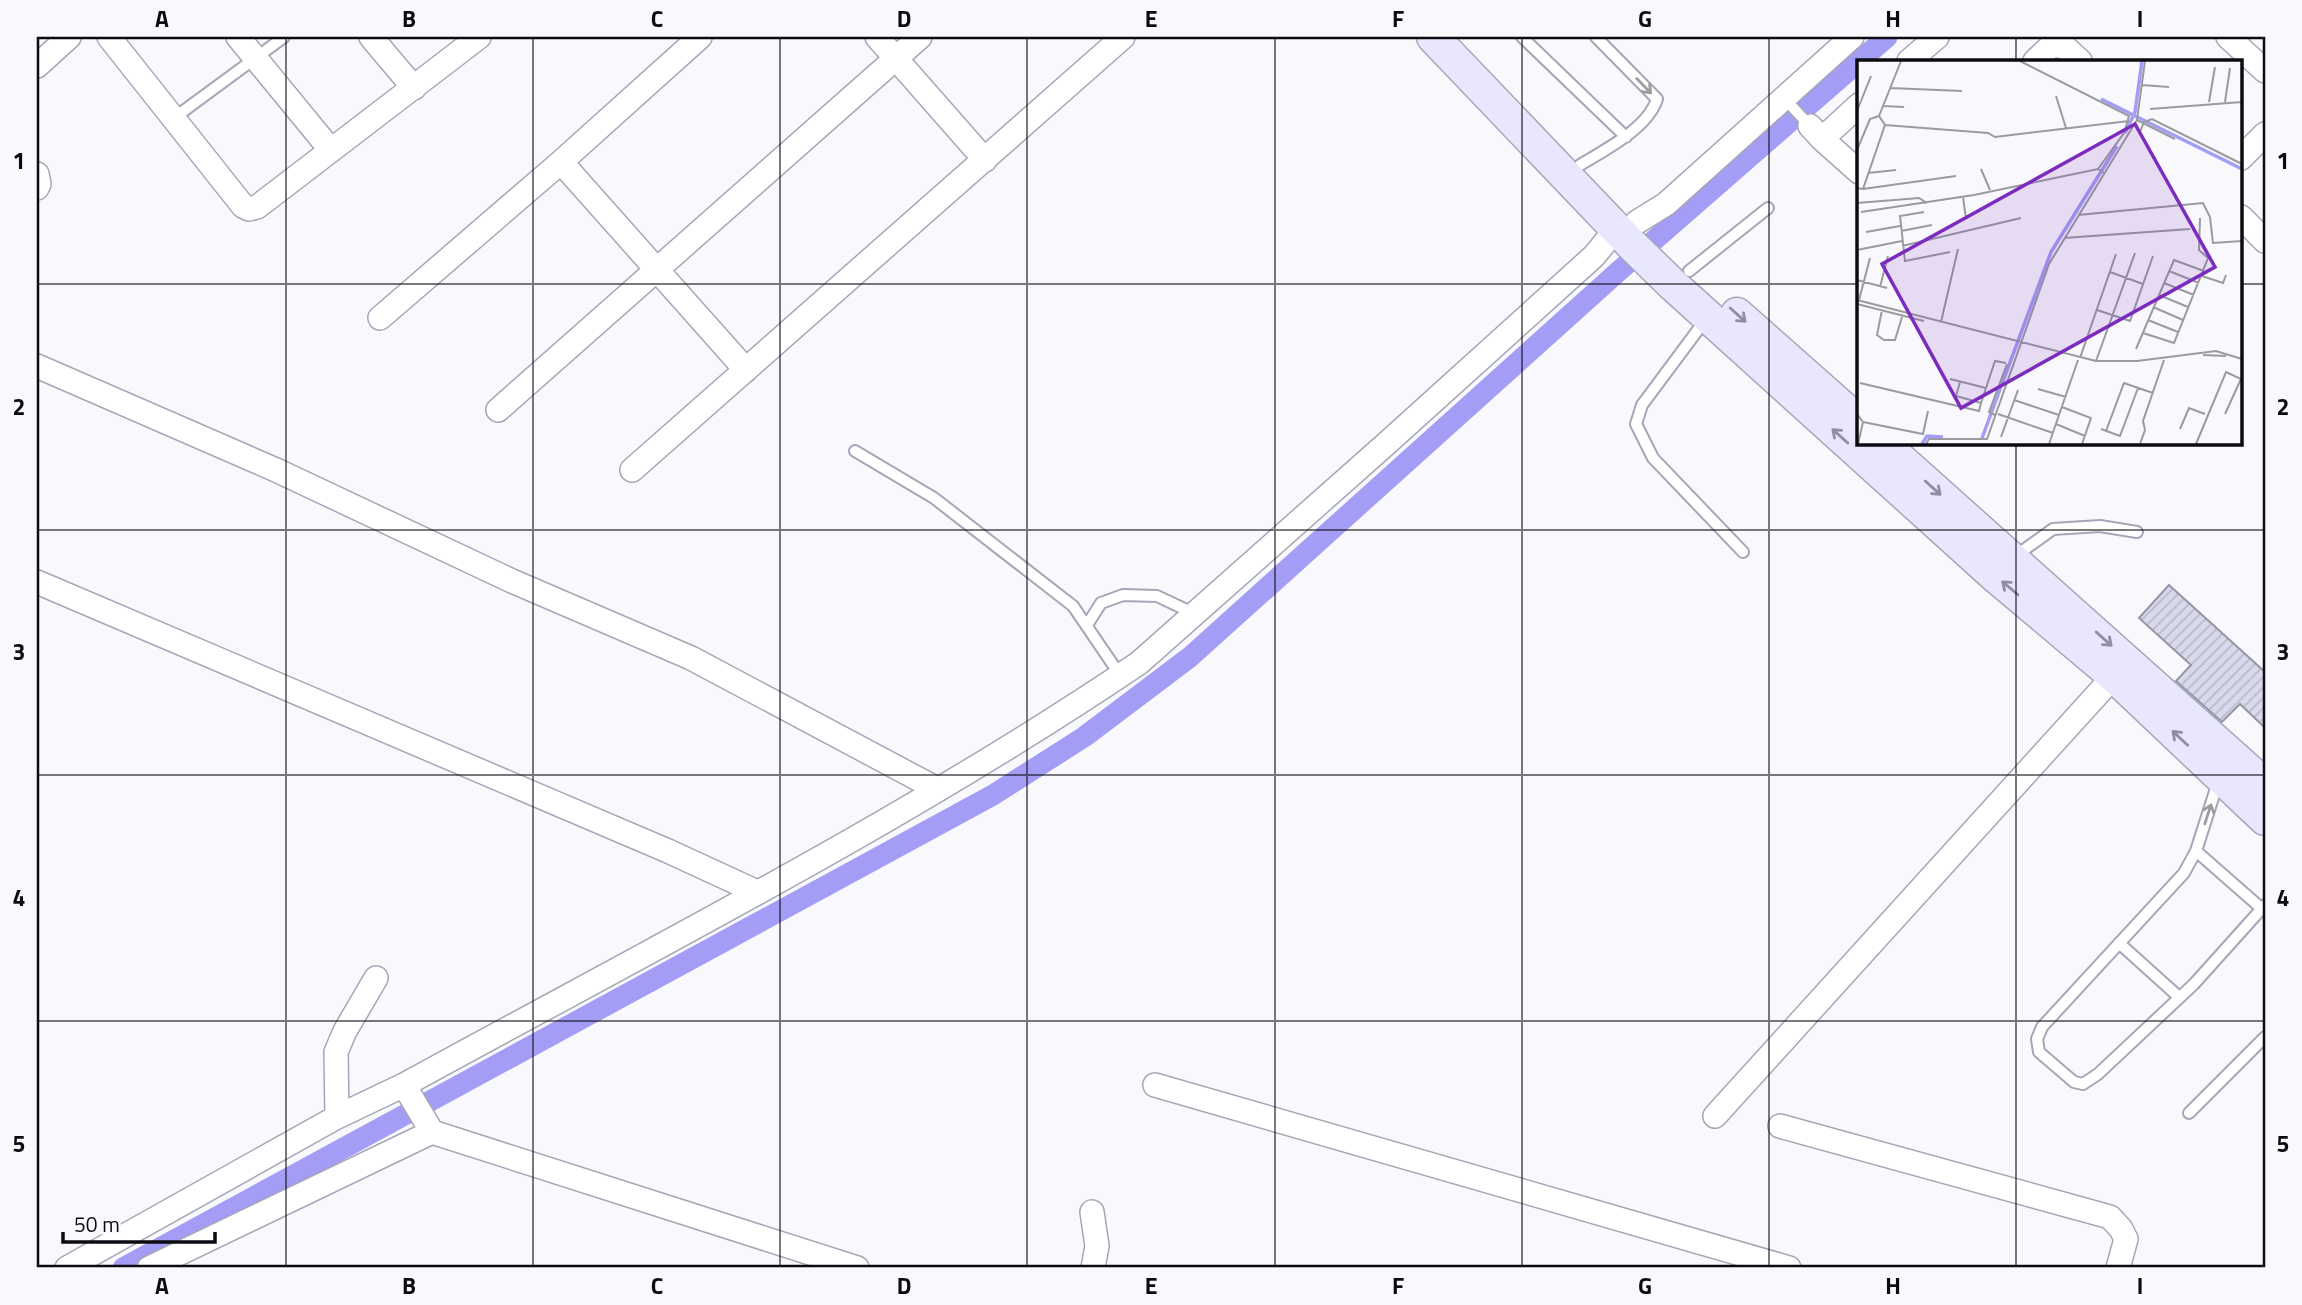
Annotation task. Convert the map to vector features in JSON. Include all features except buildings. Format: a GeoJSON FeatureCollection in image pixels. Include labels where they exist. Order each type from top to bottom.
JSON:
{"type":"FeatureCollection","features":[{"type":"Feature","properties":{"kind":"street"},"geometry":{"type":"LineString","coordinates":[[38,63],[69,37]]}},
{"type":"Feature","properties":{"kind":"street"},"geometry":{"type":"LineString","coordinates":[[109,37],[243,206],[249,209],[257,207],[479,37]]}},
{"type":"Feature","properties":{"kind":"street"},"geometry":{"type":"LineString","coordinates":[[238,37],[330,149]]}},
{"type":"Feature","properties":{"kind":"street"},"geometry":{"type":"LineString","coordinates":[[372,37],[414,88]]}},
{"type":"Feature","properties":{"kind":"street"},"geometry":{"type":"LineString","coordinates":[[380,318],[561,162],[700,37]]}},
{"type":"Feature","properties":{"kind":"street"},"geometry":{"type":"LineString","coordinates":[[877,37],[985,159]]}},
{"type":"Feature","properties":{"kind":"street"},"geometry":{"type":"LineString","coordinates":[[498,410],[920,37]]}},
{"type":"Feature","properties":{"kind":"street"},"geometry":{"type":"LineString","coordinates":[[632,471],[1123,37]]}},
{"type":"Feature","properties":{"kind":"street"},"geometry":{"type":"LineString","coordinates":[[1433,37],[1648,243],[1857,420]]}},
{"type":"Feature","properties":{"kind":"street"},"geometry":{"type":"LineString","coordinates":[[1456,37],[1580,166],[1708,317],[1994,575],[2114,676],[2265,819]]}},
{"type":"Feature","properties":{"kind":"street"},"geometry":{"type":"LineString","coordinates":[[1648,243],[1665,204],[1787,101],[1852,37]]}},
{"type":"Feature","properties":{"kind":"street"},"geometry":{"type":"LineString","coordinates":[[1910,60],[1937,37]]}},
{"type":"Feature","properties":{"kind":"street"},"geometry":{"type":"LineString","coordinates":[[2228,37],[2265,71]]}},
{"type":"Feature","properties":{"kind":"street"},"geometry":{"type":"LineString","coordinates":[[2036,60],[2057,41],[2079,60]]}},
{"type":"Feature","properties":{"kind":"street"},"geometry":{"type":"LineString","coordinates":[[1857,106],[1816,133],[1857,170]]}},
{"type":"Feature","properties":{"kind":"street"},"geometry":{"type":"LineString","coordinates":[[2242,157],[2265,134]]}},
{"type":"Feature","properties":{"kind":"street"},"geometry":{"type":"LineString","coordinates":[[561,162],[746,370]]}},
{"type":"Feature","properties":{"kind":"street"},"geometry":{"type":"LineString","coordinates":[[37,174],[37,188]]}},
{"type":"Feature","properties":{"kind":"street"},"geometry":{"type":"LineString","coordinates":[[2242,218],[2265,241]]}},
{"type":"Feature","properties":{"kind":"street"},"geometry":{"type":"LineString","coordinates":[[67,1268],[337,1118],[407,1089],[851,842],[1030,735],[1139,663],[1594,256],[1648,243]]}},
{"type":"Feature","properties":{"kind":"street"},"geometry":{"type":"LineString","coordinates":[[37,366],[276,470],[512,581],[691,658],[937,789]]}},
{"type":"Feature","properties":{"kind":"street"},"geometry":{"type":"LineString","coordinates":[[1883,444],[2265,785]]}},
{"type":"Feature","properties":{"kind":"street"},"geometry":{"type":"LineString","coordinates":[[37,582],[668,850],[757,892]]}},
{"type":"Feature","properties":{"kind":"street"},"geometry":{"type":"LineString","coordinates":[[1715,1116],[2114,676]]}},
{"type":"Feature","properties":{"kind":"street"},"geometry":{"type":"LineString","coordinates":[[337,1118],[336,1052],[376,978]]}},
{"type":"Feature","properties":{"kind":"street"},"geometry":{"type":"LineString","coordinates":[[1155,1085],[1789,1268]]}},
{"type":"Feature","properties":{"kind":"street"},"geometry":{"type":"LineString","coordinates":[[407,1089],[428,1126],[857,1268]]}},
{"type":"Feature","properties":{"kind":"street"},"geometry":{"type":"LineString","coordinates":[[149,1268],[428,1126]]}},
{"type":"Feature","properties":{"kind":"street"},"geometry":{"type":"LineString","coordinates":[[1780,1126],[2110,1217],[2126,1239],[2118,1268]]}},
{"type":"Feature","properties":{"kind":"street"},"geometry":{"type":"LineString","coordinates":[[1092,1212],[1097,1246],[1093,1268]]}},
{"type":"Feature","properties":{"kind":"lane"},"geometry":{"type":"LineString","coordinates":[[174,118],[284,37]]}},
{"type":"Feature","properties":{"kind":"lane"},"geometry":{"type":"LineString","coordinates":[[1522,37],[1626,137]]}},
{"type":"Feature","properties":{"kind":"lane"},"geometry":{"type":"LineString","coordinates":[[1580,166],[1626,137],[1654,109],[1657,99],[1596,37]]}},
{"type":"Feature","properties":{"kind":"lane"},"geometry":{"type":"LineString","coordinates":[[1787,101],[1816,133]]}},
{"type":"Feature","properties":{"kind":"lane"},"geometry":{"type":"LineString","coordinates":[[1648,243],[1768,208]]}},
{"type":"Feature","properties":{"kind":"lane"},"geometry":{"type":"LineString","coordinates":[[1708,317],[1642,405],[1636,424],[1653,458],[1743,552]]}},
{"type":"Feature","properties":{"kind":"lane"},"geometry":{"type":"LineString","coordinates":[[855,451],[934,498],[1073,606],[1120,675]]}},
{"type":"Feature","properties":{"kind":"lane"},"geometry":{"type":"LineString","coordinates":[[2012,558],[2053,529],[2100,526],[2137,533]]}},
{"type":"Feature","properties":{"kind":"lane"},"geometry":{"type":"LineString","coordinates":[[1087,625],[1101,603],[1123,595],[1157,596],[1193,613]]}},
{"type":"Feature","properties":{"kind":"lane"},"geometry":{"type":"LineString","coordinates":[[2196,851],[2263,906],[2179,997],[2098,1074],[2083,1084],[2074,1082],[2039,1052],[2037,1039],[2042,1027],[2184,873],[2196,851],[2220,776]]}},
{"type":"Feature","properties":{"kind":"lane"},"geometry":{"type":"LineString","coordinates":[[2119,943],[2179,997]]}},
{"type":"Feature","properties":{"kind":"lane"},"geometry":{"type":"LineString","coordinates":[[2189,1112],[2265,1037]]}},
{"type":"Feature","properties":{"kind":"waterway"},"geometry":{"type":"LineString","coordinates":[[1861,60],[1887,37]]}},
{"type":"Feature","properties":{"kind":"waterway"},"geometry":{"type":"LineString","coordinates":[[123,1268],[993,795],[1084,737],[1190,657],[1620,270],[1857,63]]}}]}
